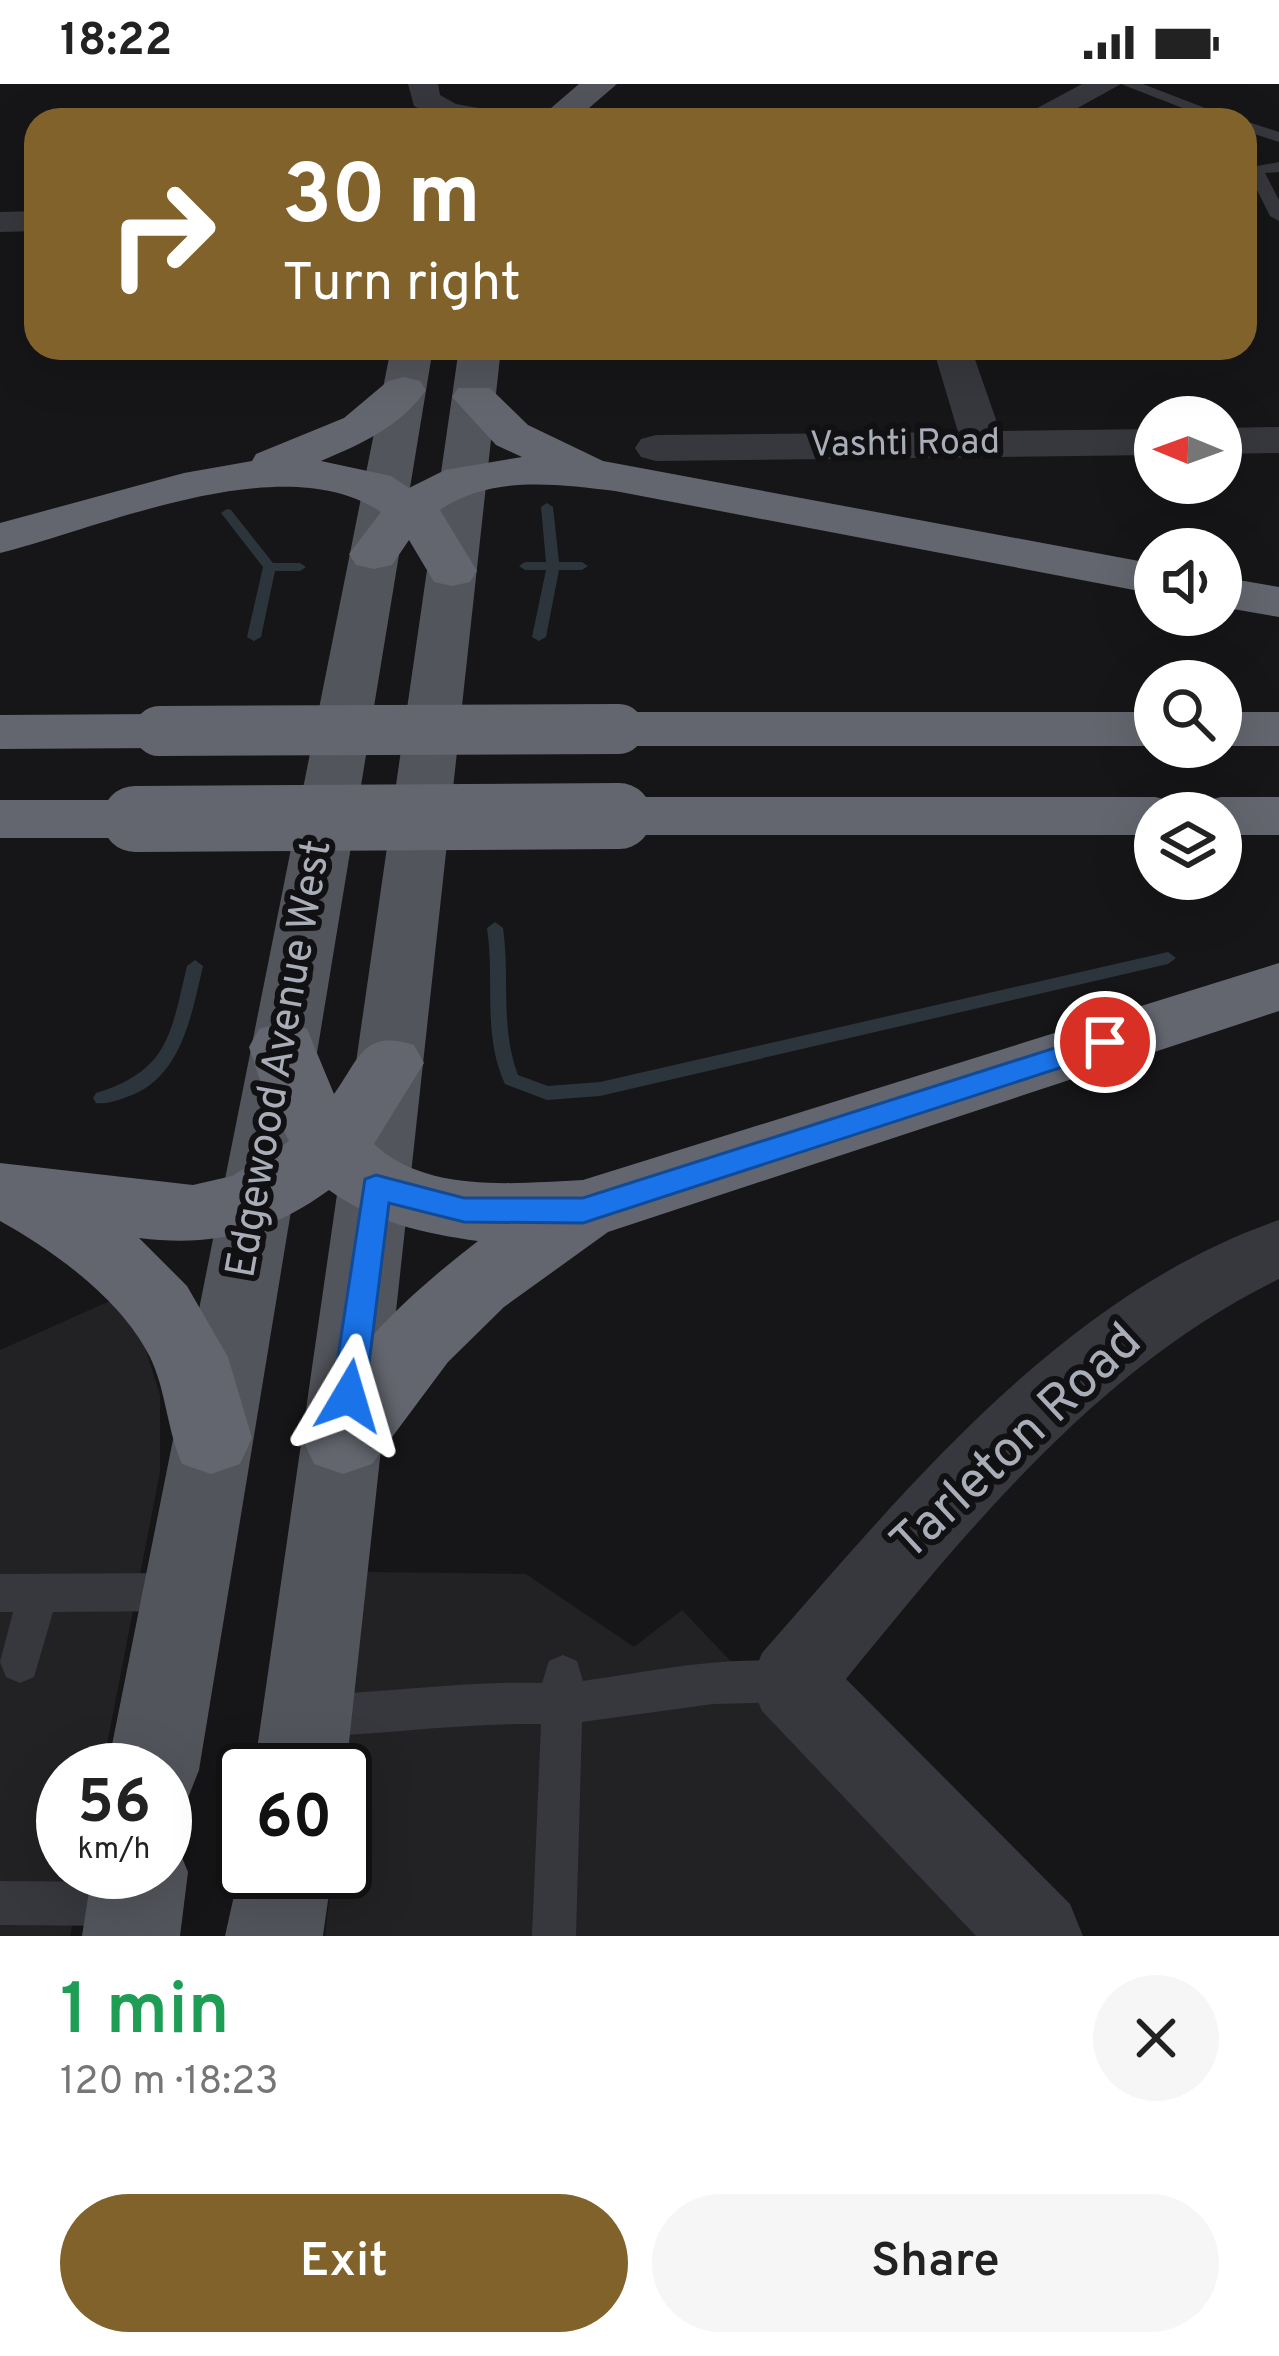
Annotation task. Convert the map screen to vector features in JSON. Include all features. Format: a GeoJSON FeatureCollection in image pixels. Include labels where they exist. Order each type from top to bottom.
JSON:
{"type":"FeatureCollection","features":[{"type":"Feature","properties":{"kind":"highway"},"geometry":{"type":"LineString","coordinates":[[0,538],[242,476],[360,428],[408,369]]}},
{"type":"Feature","properties":{"kind":"highway"},"geometry":{"type":"LineString","coordinates":[[477,372],[524,442],[1134,575]]}},
{"type":"Feature","properties":{"kind":"highway"},"geometry":{"type":"LineString","coordinates":[[242,476],[328,473],[409,507],[530,471],[641,465]]}},
{"type":"Feature","properties":{"kind":"highway"},"geometry":{"type":"LineString","coordinates":[[1242,596],[1279,602]]}},
{"type":"Feature","properties":{"kind":"highway"},"geometry":{"type":"LineString","coordinates":[[0,732],[1134,729]]}},
{"type":"Feature","properties":{"kind":"highway"},"geometry":{"type":"LineString","coordinates":[[1242,729],[1279,729]]}},
{"type":"Feature","properties":{"kind":"highway"},"geometry":{"type":"LineString","coordinates":[[0,819],[1134,816]]}},
{"type":"Feature","properties":{"kind":"highway"},"geometry":{"type":"LineString","coordinates":[[1242,816],[1279,816]]}},
{"type":"Feature","properties":{"kind":"highway"},"geometry":{"type":"LineString","coordinates":[[344,1438],[392,1366],[443,1312],[487,1272],[583,1210],[1279,987]]}},
{"type":"Feature","properties":{"kind":"highway"},"geometry":{"type":"LineString","coordinates":[[283,1047],[294,1092],[354,1169]]}},
{"type":"Feature","properties":{"kind":"highway"},"geometry":{"type":"LineString","coordinates":[[354,1169],[362,1113],[390,1063]]}},
{"type":"Feature","properties":{"kind":"highway"},"geometry":{"type":"LineString","coordinates":[[11,1194],[193,1214],[255,1199],[299,1177],[354,1169],[464,1210],[583,1210]]}},
{"type":"Feature","properties":{"kind":"highway"},"geometry":{"type":"LineString","coordinates":[[11,1194],[85,1237],[162,1311],[189,1357],[211,1438]]}},
{"type":"Feature","properties":{"kind":"main road"},"geometry":{"type":"LineString","coordinates":[[569,108],[600,84]]}},
{"type":"Feature","properties":{"kind":"main road","name":"Edgewood Avenue West"},"geometry":{"type":"LineString","coordinates":[[158,1743],[283,1047],[409,507],[408,369]]}},
{"type":"Feature","properties":{"kind":"main road","name":"Edgewood Avenue West"},"geometry":{"type":"LineString","coordinates":[[409,507],[477,372]]}},
{"type":"Feature","properties":{"kind":"main road","name":"Edgewood Avenue West"},"geometry":{"type":"LineString","coordinates":[[390,1063],[452,571],[409,507]]}},
{"type":"Feature","properties":{"kind":"main road"},"geometry":{"type":"LineString","coordinates":[[304,1743],[344,1438],[354,1169]]}},
{"type":"Feature","properties":{"kind":"main road"},"geometry":{"type":"LineString","coordinates":[[274,1936],[280,1899]]}},
{"type":"Feature","properties":{"kind":"street"},"geometry":{"type":"LineString","coordinates":[[423,84],[425,99],[439,108]]}},
{"type":"Feature","properties":{"kind":"street"},"geometry":{"type":"LineString","coordinates":[[1056,108],[1106,84]]}},
{"type":"Feature","properties":{"kind":"street"},"geometry":{"type":"LineString","coordinates":[[956,360],[983,444]]}},
{"type":"Feature","properties":{"kind":"street"},"geometry":{"type":"LineString","coordinates":[[1242,441],[1279,440]]}},
{"type":"Feature","properties":{"kind":"street","name":"Vashti Road"},"geometry":{"type":"LineString","coordinates":[[641,465],[983,444],[1134,442]]}},
{"type":"Feature","properties":{"kind":"street","name":"Tarleton Road"},"geometry":{"type":"LineString","coordinates":[[790,1682],[919,1529],[1084,1373],[1228,1268],[1279,1248]]}},
{"type":"Feature","properties":{"kind":"street"},"geometry":{"type":"LineString","coordinates":[[790,1682],[1038,1936]]}},
{"type":"Feature","properties":{"kind":"lane"},"geometry":{"type":"LineString","coordinates":[[1129,84],[1195,108]]}},
{"type":"Feature","properties":{"kind":"lane"},"geometry":{"type":"LineString","coordinates":[[1257,172],[1279,216]]}},
{"type":"Feature","properties":{"kind":"lane"},"geometry":{"type":"LineString","coordinates":[[20,1663],[19,1593],[183,1592]]}},
{"type":"Feature","properties":{"kind":"lane"},"geometry":{"type":"LineString","coordinates":[[304,1743],[464,1702],[562,1689],[790,1682]]}},
{"type":"Feature","properties":{"kind":"lane"},"geometry":{"type":"LineString","coordinates":[[554,1936],[562,1689]]}},
{"type":"Feature","properties":{"kind":"lane"},"geometry":{"type":"LineString","coordinates":[[0,1903],[135,1904]]}},
{"type":"Feature","properties":{"kind":"shaded area"},"geometry":{"type":"Polygon","coordinates":[[[112,1300],[139,1329],[160,1395],[160,1472],[107,1743],[36,1743],[36,1899],[77,1899],[70,1936],[0,1936],[0,1350],[112,1300]]]}},
{"type":"Feature","properties":{"kind":"shaded area"},"geometry":{"type":"Polygon","coordinates":[[[366,1572],[526,1574],[634,1647],[682,1610],[992,1936],[325,1936],[329,1899],[372,1899],[372,1743],[348,1743],[366,1572]]]}},
{"type":"Feature","properties":{"kind":"waterway"},"geometry":{"type":"LineString","coordinates":[[547,507],[553,566]]}},
{"type":"Feature","properties":{"kind":"waterway"},"geometry":{"type":"LineString","coordinates":[[227,513],[269,567]]}},
{"type":"Feature","properties":{"kind":"waterway"},"geometry":{"type":"LineString","coordinates":[[525,566],[553,566]]}},
{"type":"Feature","properties":{"kind":"waterway"},"geometry":{"type":"LineString","coordinates":[[539,637],[553,566]]}},
{"type":"Feature","properties":{"kind":"waterway"},"geometry":{"type":"LineString","coordinates":[[553,566],[582,566]]}},
{"type":"Feature","properties":{"kind":"waterway"},"geometry":{"type":"LineString","coordinates":[[254,637],[269,567]]}},
{"type":"Feature","properties":{"kind":"waterway"},"geometry":{"type":"LineString","coordinates":[[269,567],[300,567]]}},
{"type":"Feature","properties":{"kind":"waterway"},"geometry":{"type":"LineString","coordinates":[[495,928],[504,1061],[511,1079],[547,1093],[600,1089],[1168,958]]}},
{"type":"Feature","properties":{"kind":"waterway"},"geometry":{"type":"LineString","coordinates":[[102,1098],[145,1081],[160,1067],[178,1032],[195,966]]}},
{"type":"Feature","properties":{"kind":"route"},"geometry":{"type":"LineString","coordinates":[[349,1396],[376,1187],[464,1210],[519,1214],[583,1210],[1105,1042]]}}]}
